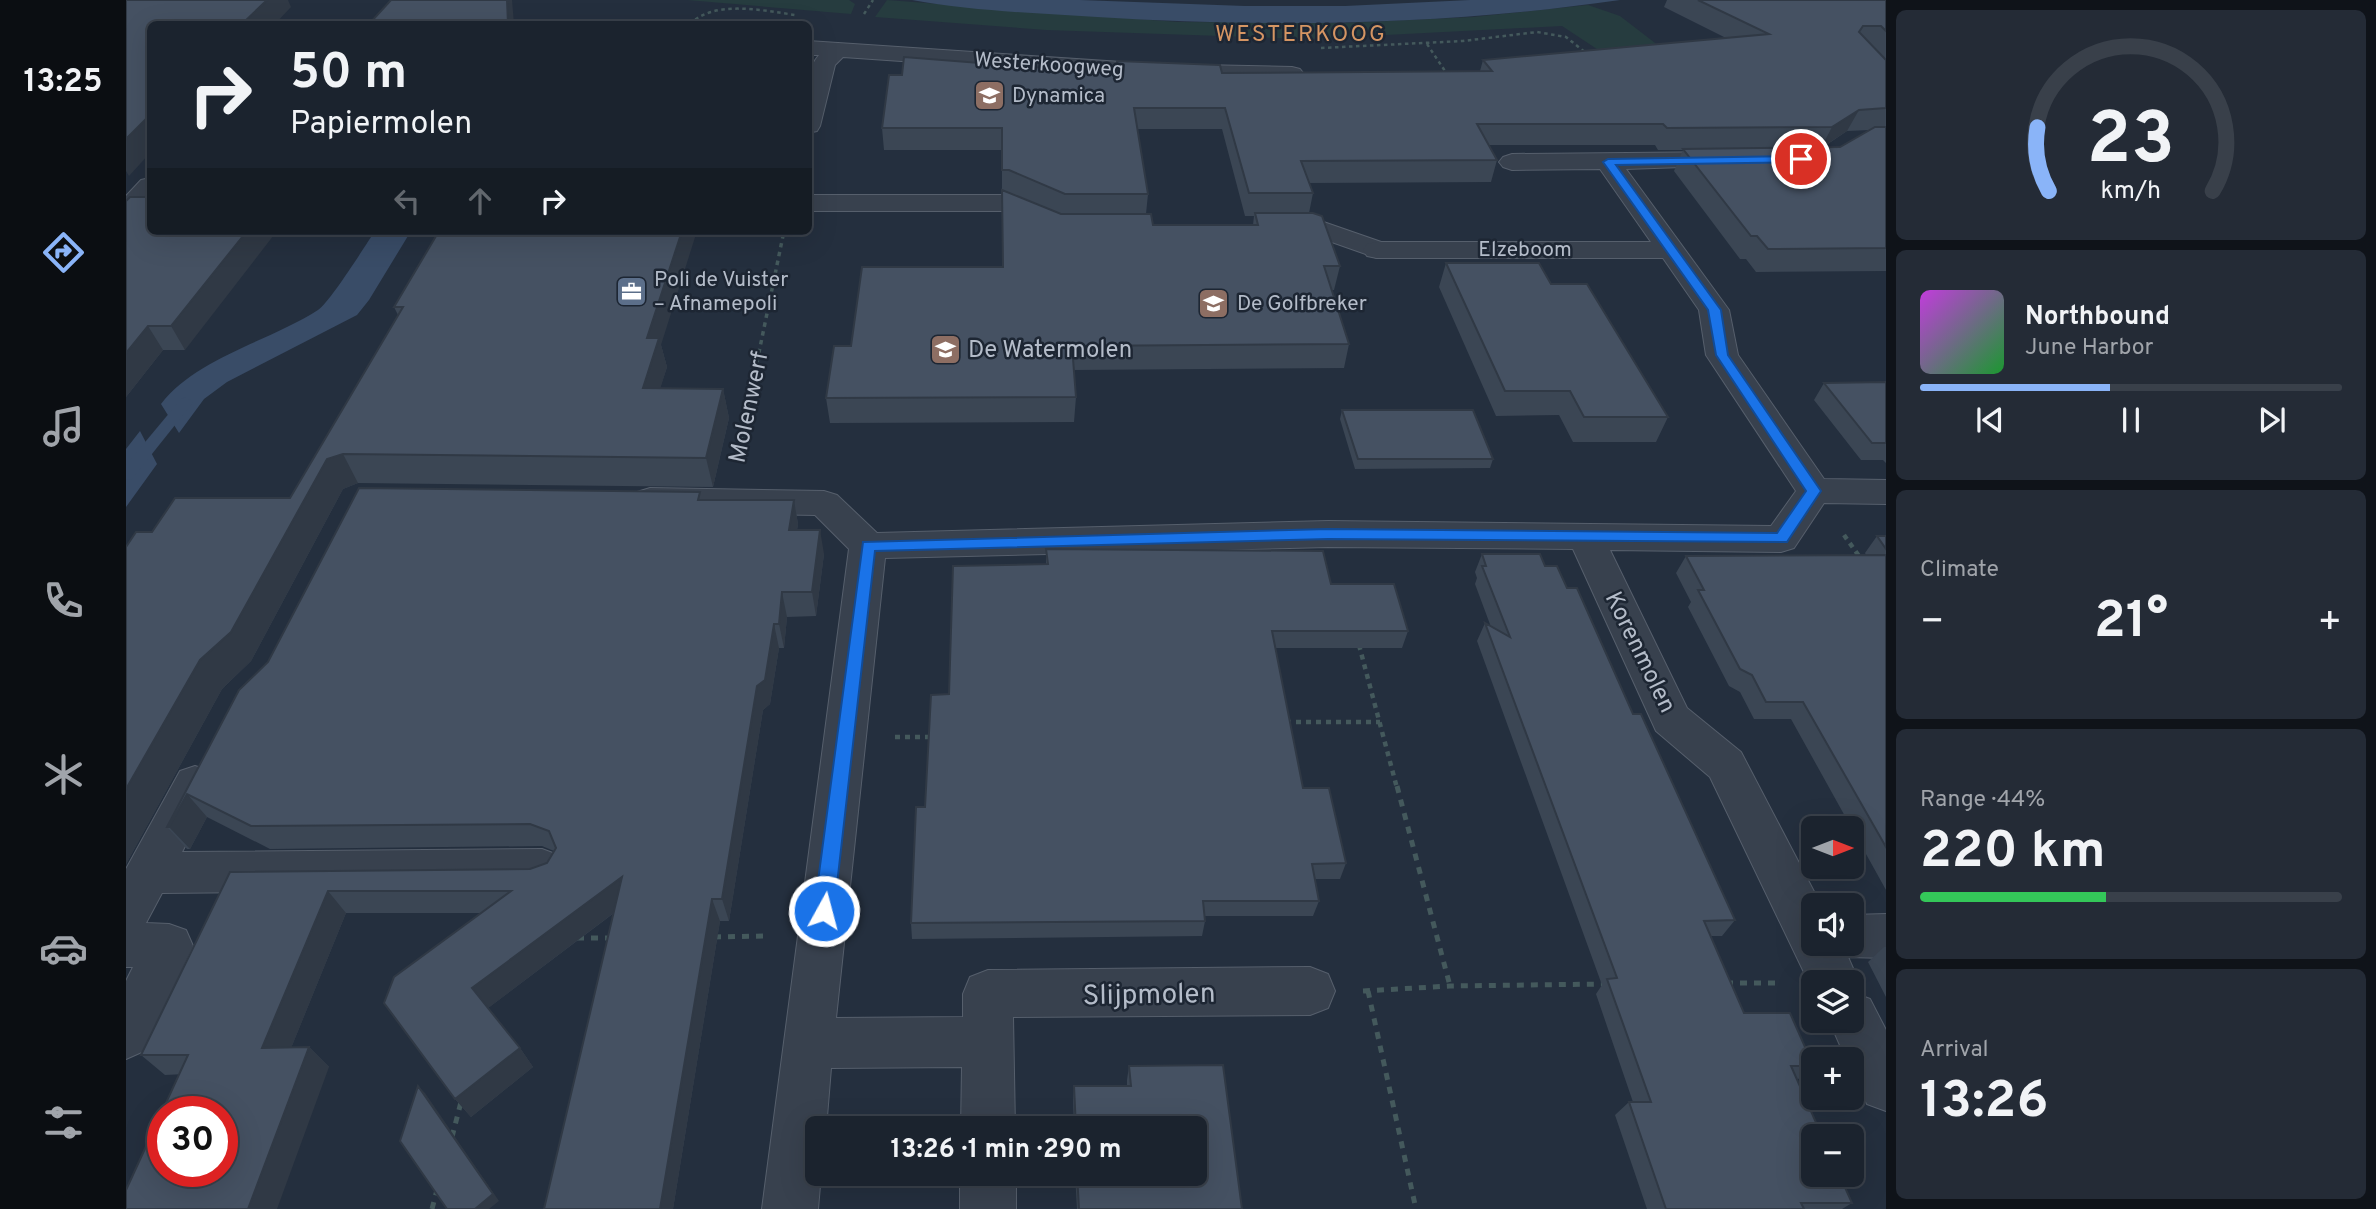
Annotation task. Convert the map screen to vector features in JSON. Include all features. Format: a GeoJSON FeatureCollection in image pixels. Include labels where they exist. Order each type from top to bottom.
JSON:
{"type":"FeatureCollection","features":[{"type":"Feature","properties":{"kind":"street"},"geometry":{"type":"LineString","coordinates":[[812,48],[838,48]]}},
{"type":"Feature","properties":{"kind":"street"},"geometry":{"type":"LineString","coordinates":[[812,110],[824,63],[838,48]]}},
{"type":"Feature","properties":{"kind":"street","name":"Westerkoogweg"},"geometry":{"type":"LineString","coordinates":[[838,48],[1152,71],[1318,75]]}},
{"type":"Feature","properties":{"kind":"street"},"geometry":{"type":"LineString","coordinates":[[1512,162],[1760,160]]}},
{"type":"Feature","properties":{"kind":"street"},"geometry":{"type":"LineString","coordinates":[[1608,162],[1714,310],[1722,355],[1814,491]]}},
{"type":"Feature","properties":{"kind":"street"},"geometry":{"type":"LineString","coordinates":[[136,206],[147,190]]}},
{"type":"Feature","properties":{"kind":"street"},"geometry":{"type":"LineString","coordinates":[[812,203],[1008,203],[1060,227],[1074,227]]}},
{"type":"Feature","properties":{"kind":"street","name":"Elzeboom"},"geometry":{"type":"LineString","coordinates":[[1242,226],[1312,226],[1377,250],[1672,250]]}},
{"type":"Feature","properties":{"kind":"street"},"geometry":{"type":"LineString","coordinates":[[1814,491],[1886,492]]}},
{"type":"Feature","properties":{"kind":"street"},"geometry":{"type":"LineString","coordinates":[[619,499],[824,503],[868,546],[1328,534],[1782,539],[1814,491]]}},
{"type":"Feature","properties":{"kind":"street","name":"Korenmolen"},"geometry":{"type":"LineString","coordinates":[[1586,537],[1671,719],[1726,765],[1801,913]]}},
{"type":"Feature","properties":{"kind":"street"},"geometry":{"type":"LineString","coordinates":[[790,1209],[868,546]]}},
{"type":"Feature","properties":{"kind":"street"},"geometry":{"type":"LineString","coordinates":[[126,915],[213,750]]}},
{"type":"Feature","properties":{"kind":"street"},"geometry":{"type":"LineString","coordinates":[[148,873],[542,869]]}},
{"type":"Feature","properties":{"kind":"street"},"geometry":{"type":"LineString","coordinates":[[1864,936],[1886,936]]}},
{"type":"Feature","properties":{"kind":"street"},"geometry":{"type":"LineString","coordinates":[[126,945],[169,946],[126,1034]]}},
{"type":"Feature","properties":{"kind":"street","name":"Slijpmolen"},"geometry":{"type":"LineString","coordinates":[[808,1043],[988,1018],[1310,991]]}},
{"type":"Feature","properties":{"kind":"street"},"geometry":{"type":"LineString","coordinates":[[988,1018],[988,1116]]}},
{"type":"Feature","properties":{"kind":"street"},"geometry":{"type":"LineString","coordinates":[[1860,1033],[1886,1085]]}},
{"type":"Feature","properties":{"kind":"street"},"geometry":{"type":"LineString","coordinates":[[988,1186],[988,1209]]}},
{"type":"Feature","properties":{"kind":"path"},"geometry":{"type":"LineString","coordinates":[[1426,43],[1447,74]]}},
{"type":"Feature","properties":{"kind":"path","name":"Molenwerf"},"geometry":{"type":"LineString","coordinates":[[729,500],[783,235]]}},
{"type":"Feature","properties":{"kind":"path"},"geometry":{"type":"LineString","coordinates":[[1814,491],[1864,564]]}},
{"type":"Feature","properties":{"kind":"path"},"geometry":{"type":"LineString","coordinates":[[1358,642],[1450,986]]}},
{"type":"Feature","properties":{"kind":"path"},"geometry":{"type":"LineString","coordinates":[[1283,722],[1380,722]]}},
{"type":"Feature","properties":{"kind":"path"},"geometry":{"type":"LineString","coordinates":[[845,738],[940,737]]}},
{"type":"Feature","properties":{"kind":"path"},"geometry":{"type":"LineString","coordinates":[[713,937],[821,936]]}},
{"type":"Feature","properties":{"kind":"path"},"geometry":{"type":"LineString","coordinates":[[564,938],[618,938]]}},
{"type":"Feature","properties":{"kind":"path"},"geometry":{"type":"LineString","coordinates":[[1715,983],[1785,982]]}},
{"type":"Feature","properties":{"kind":"path"},"geometry":{"type":"LineString","coordinates":[[1310,991],[1618,984]]}},
{"type":"Feature","properties":{"kind":"path"},"geometry":{"type":"LineString","coordinates":[[1367,991],[1416,1209]]}},
{"type":"Feature","properties":{"kind":"path"},"geometry":{"type":"LineString","coordinates":[[450,1145],[464,1093]]}},
{"type":"Feature","properties":{"kind":"path"},"geometry":{"type":"LineString","coordinates":[[432,1209],[439,1183]]}},
{"type":"Feature","properties":{"kind":"green space"},"geometry":{"type":"Polygon","coordinates":[[[687,0],[849,0],[855,4],[851,14],[687,0]]]}},
{"type":"Feature","properties":{"kind":"green space"},"geometry":{"type":"Polygon","coordinates":[[[887,0],[1178,22],[1345,23],[1473,17],[1588,5],[1620,16],[1659,46],[1603,53],[1562,26],[1309,39],[1046,30],[875,17],[887,0]]]}},
{"type":"Feature","properties":{"kind":"water"},"geometry":{"type":"Polygon","coordinates":[[[912,0],[1080,0],[1245,6],[1345,6],[1470,0],[1620,0],[1490,15],[1293,23],[1050,14],[912,0]]]}},
{"type":"Feature","properties":{"kind":"water"},"geometry":{"type":"Polygon","coordinates":[[[372,235],[409,235],[357,315],[227,382],[204,399],[179,433],[161,404],[176,388],[213,362],[318,310],[339,285],[372,235]]]}},
{"type":"Feature","properties":{"kind":"water"},"geometry":{"type":"Polygon","coordinates":[[[140,431],[157,464],[126,507],[126,449],[140,431]]]}},
{"type":"Feature","properties":{"kind":"building"},"geometry":{"type":"Polygon","coordinates":[[[126,0],[267,0],[245,21],[147,21],[147,118],[126,139],[126,0]]]}},
{"type":"Feature","properties":{"kind":"building"},"geometry":{"type":"Polygon","coordinates":[[[391,0],[507,0],[508,21],[372,21],[391,0]]]}},
{"type":"Feature","properties":{"kind":"building"},"geometry":{"type":"Polygon","coordinates":[[[1698,0],[1886,0],[1886,31],[1881,26],[1863,26],[1859,32],[1886,60],[1886,108],[1859,110],[1832,127],[1667,128],[1663,124],[1477,124],[1497,160],[1301,161],[1313,193],[1249,193],[1225,108],[1134,108],[1148,194],[1065,194],[1009,170],[1002,170],[1002,128],[882,128],[889,75],[902,75],[904,57],[1119,74],[1117,61],[1220,65],[1222,73],[1492,71],[1483,60],[1769,34],[1698,0]]]}},
{"type":"Feature","properties":{"kind":"building"},"geometry":{"type":"Polygon","coordinates":[[[1875,127],[1886,127],[1886,248],[1768,249],[1757,236],[1751,236],[1683,149],[1840,147],[1875,127]]]}},
{"type":"Feature","properties":{"kind":"building"},"geometry":{"type":"Polygon","coordinates":[[[1002,190],[1061,214],[1151,214],[1153,225],[1258,225],[1255,213],[1313,213],[1322,216],[1340,266],[1324,266],[1349,344],[1072,346],[1076,397],[826,398],[834,346],[851,346],[862,267],[1003,267],[1002,190]]]}},
{"type":"Feature","properties":{"kind":"building"},"geometry":{"type":"Polygon","coordinates":[[[130,197],[147,197],[147,235],[244,235],[171,326],[148,326],[126,353],[126,201],[130,197]]]}},
{"type":"Feature","properties":{"kind":"building"},"geometry":{"type":"Polygon","coordinates":[[[437,235],[681,235],[647,338],[659,338],[643,388],[723,389],[706,458],[343,454],[327,459],[231,632],[200,660],[126,789],[126,547],[136,532],[152,532],[175,498],[290,498],[403,307],[394,307],[437,235]]]}},
{"type":"Feature","properties":{"kind":"building"},"geometry":{"type":"Polygon","coordinates":[[[1446,263],[1539,263],[1551,284],[1587,284],[1668,417],[1584,417],[1570,391],[1505,391],[1446,263]]]}},
{"type":"Feature","properties":{"kind":"building"},"geometry":{"type":"Polygon","coordinates":[[[1886,382],[1886,443],[1872,443],[1824,383],[1886,382]]]}},
{"type":"Feature","properties":{"kind":"building"},"geometry":{"type":"Polygon","coordinates":[[[1342,410],[1473,410],[1493,459],[1358,459],[1342,410]]]}},
{"type":"Feature","properties":{"kind":"building"},"geometry":{"type":"Polygon","coordinates":[[[359,488],[700,492],[698,500],[794,500],[789,530],[820,530],[812,592],[782,592],[779,624],[774,624],[765,680],[757,686],[722,899],[712,899],[660,1209],[544,1209],[622,877],[472,988],[520,1048],[455,1099],[384,1003],[394,977],[511,891],[328,891],[262,1048],[309,1047],[248,1209],[126,1209],[126,1190],[147,1144],[147,1187],[238,1187],[238,1096],[169,1096],[188,1055],[141,1055],[230,872],[530,869],[547,863],[556,848],[549,831],[530,824],[251,826],[187,794],[167,827],[239,690],[268,662],[359,488]]]}},
{"type":"Feature","properties":{"kind":"building"},"geometry":{"type":"Polygon","coordinates":[[[1877,536],[1886,536],[1886,549],[1877,536]]]}},
{"type":"Feature","properties":{"kind":"building"},"geometry":{"type":"Polygon","coordinates":[[[1046,549],[1323,551],[1331,584],[1394,584],[1408,631],[1272,631],[1303,788],[1329,788],[1346,863],[1312,864],[1319,901],[1203,901],[1205,921],[911,923],[916,807],[925,807],[931,695],[949,694],[953,566],[1048,564],[1046,549]]]}},
{"type":"Feature","properties":{"kind":"building"},"geometry":{"type":"Polygon","coordinates":[[[1482,554],[1540,554],[1545,566],[1557,566],[1567,588],[1577,588],[1633,714],[1641,714],[1735,920],[1704,921],[1744,1013],[1790,1013],[1805,1047],[1801,1047],[1801,1066],[1791,1066],[1801,1089],[1801,1110],[1810,1110],[1817,1124],[1801,1124],[1801,1187],[1845,1187],[1852,1203],[1801,1203],[1804,1209],[1666,1209],[1629,1102],[1651,1102],[1607,979],[1617,978],[1485,623],[1510,637],[1482,566],[1486,566],[1482,554]]]}},
{"type":"Feature","properties":{"kind":"building"},"geometry":{"type":"Polygon","coordinates":[[[1886,555],[1886,847],[1803,702],[1766,702],[1752,675],[1740,669],[1698,590],[1704,590],[1686,556],[1886,555]]]}},
{"type":"Feature","properties":{"kind":"building"},"geometry":{"type":"Polygon","coordinates":[[[1223,1065],[1242,1209],[1079,1209],[1078,1186],[1207,1186],[1207,1116],[1075,1116],[1074,1086],[1131,1086],[1129,1066],[1223,1065]]]}},
{"type":"Feature","properties":{"kind":"building"},"geometry":{"type":"Polygon","coordinates":[[[418,1086],[493,1194],[475,1209],[447,1209],[400,1141],[418,1086]]]}},
{"type":"Feature","properties":{"kind":"waterway"},"geometry":{"type":"LineString","coordinates":[[126,475],[186,402]]}},
{"type":"Feature","properties":{"kind":"place","name":"Dynamica"},"geometry":{"type":"Point","coordinates":[989,95]}},
{"type":"Feature","properties":{"kind":"place","name":"Poli de Vuister – Afnamepoli"},"geometry":{"type":"Point","coordinates":[631,291]}},
{"type":"Feature","properties":{"kind":"place","name":"De Golfbreker"},"geometry":{"type":"Point","coordinates":[1214,303]}},
{"type":"Feature","properties":{"kind":"place","name":"De Watermolen"},"geometry":{"type":"Point","coordinates":[945,349]}},
{"type":"Feature","properties":{"kind":"district","name":"WESTERKOOG"},"geometry":{"type":"Point","coordinates":[1301,33]}},
{"type":"Feature","properties":{"kind":"route"},"geometry":{"type":"LineString","coordinates":[[824,911],[868,546],[1328,534],[1782,539],[1814,491],[1722,355],[1714,310],[1608,162],[1801,159]]}}]}
